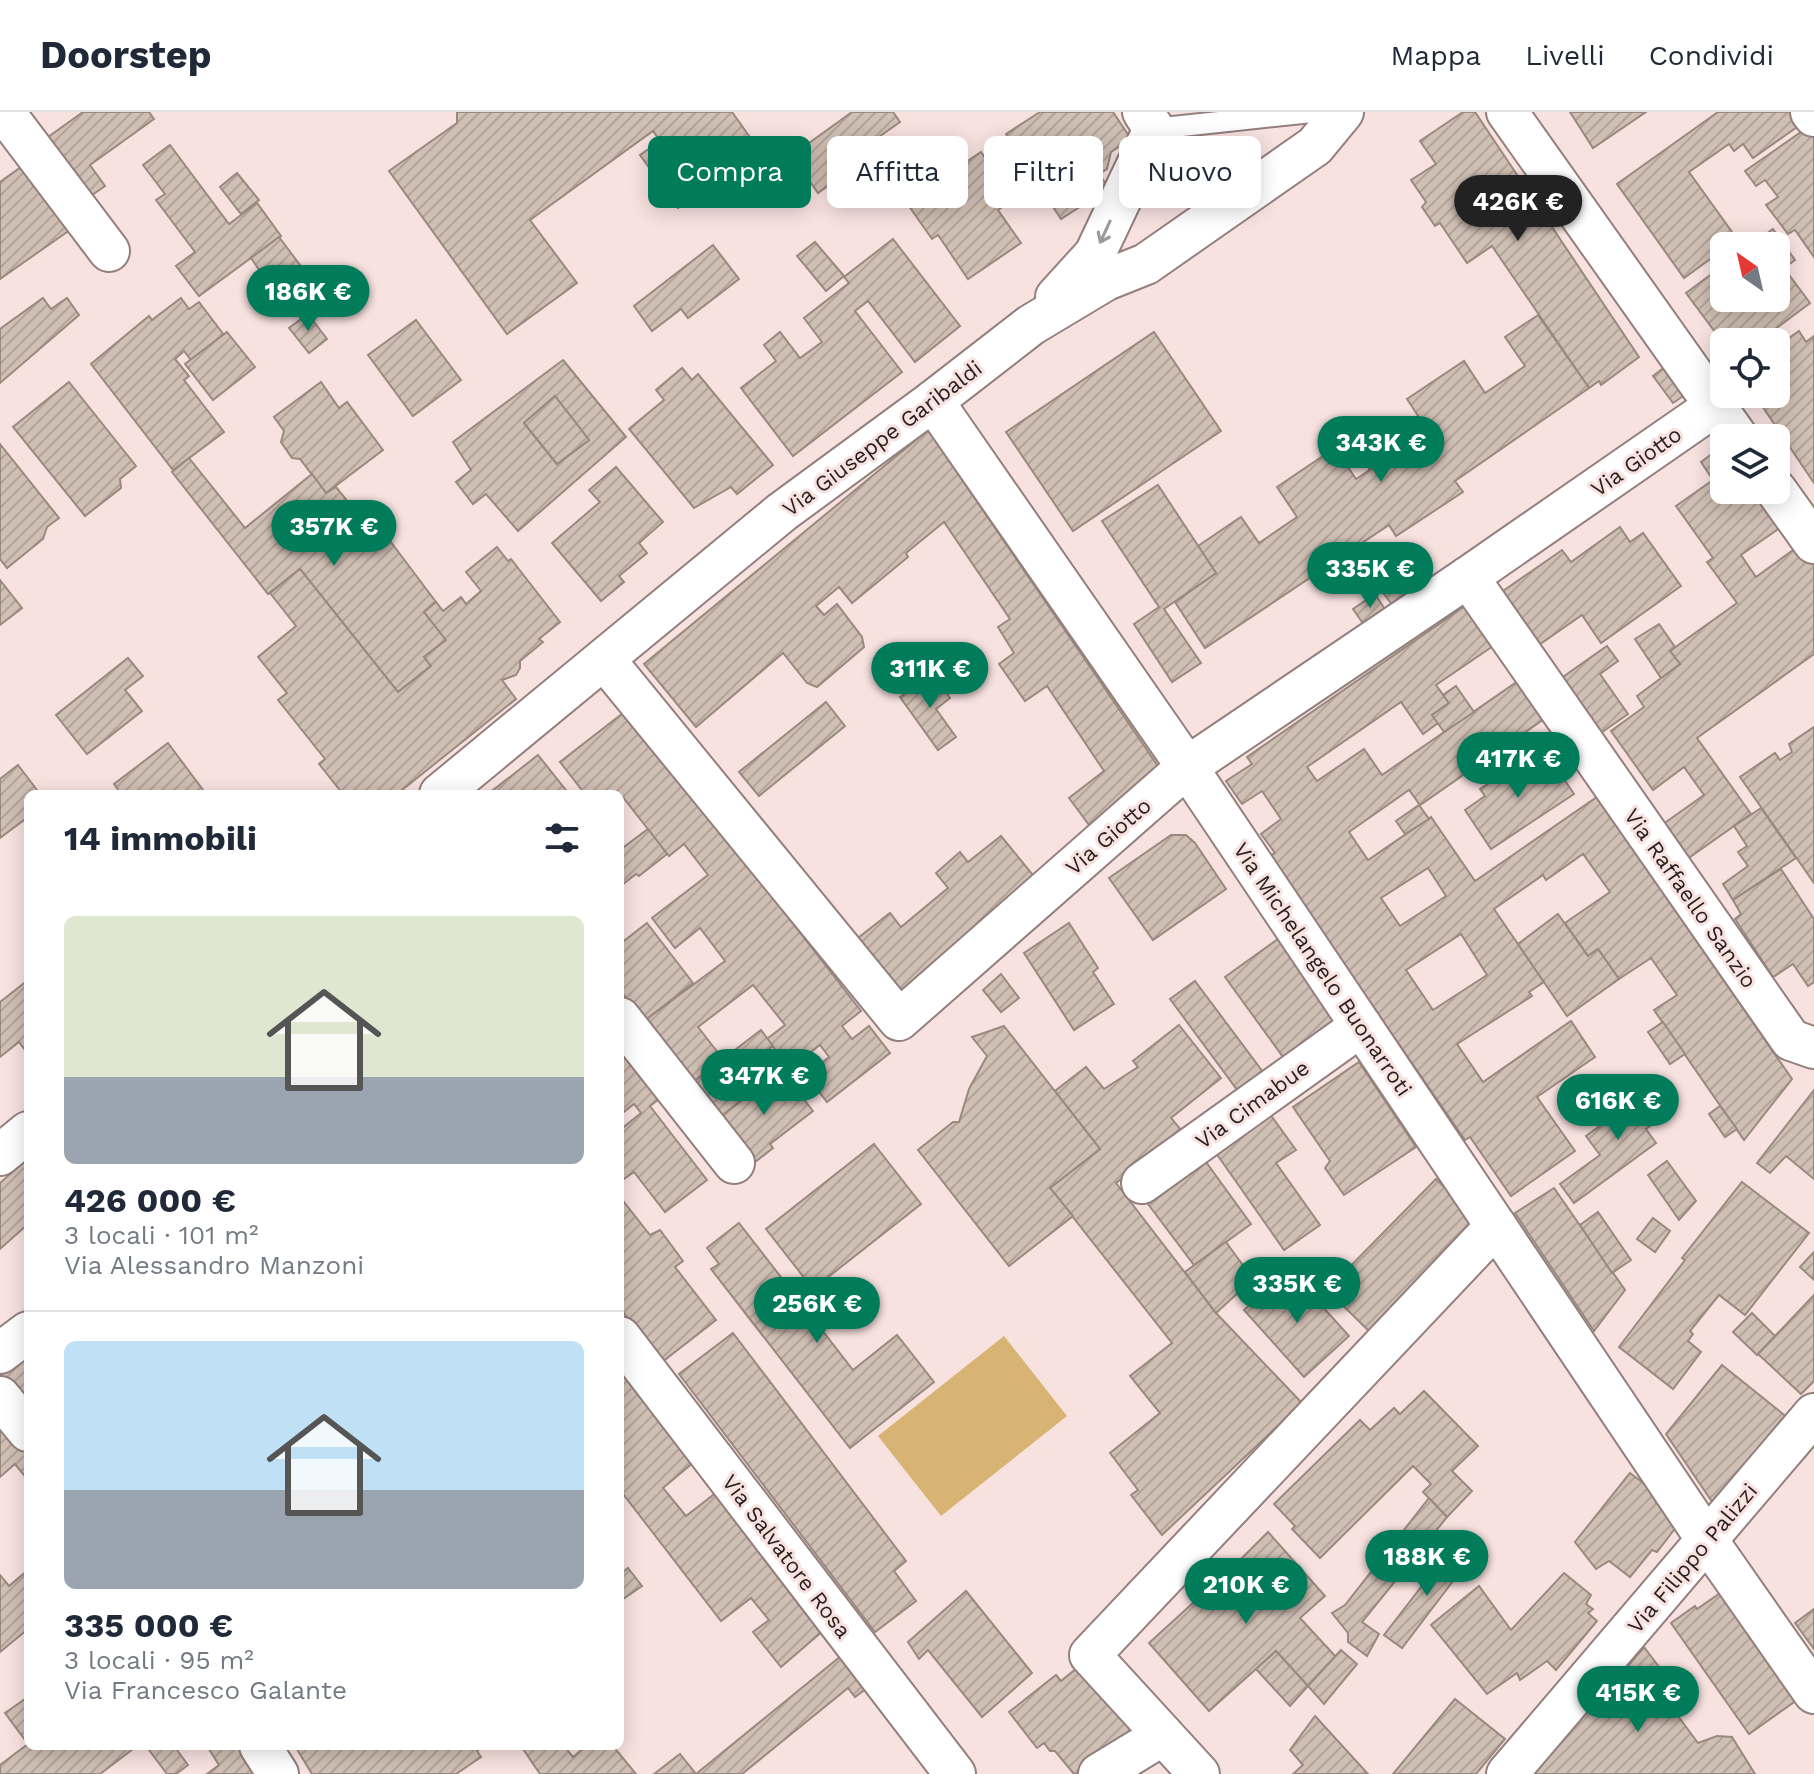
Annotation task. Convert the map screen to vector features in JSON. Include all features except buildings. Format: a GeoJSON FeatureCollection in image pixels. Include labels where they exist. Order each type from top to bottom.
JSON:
{"type":"FeatureCollection","features":[{"type":"Feature","properties":{"kind":"street"},"geometry":{"type":"LineString","coordinates":[[4,112],[109,251]]}},
{"type":"Feature","properties":{"kind":"street","name":"Via Giuseppe Garibaldi"},"geometry":{"type":"LineString","coordinates":[[446,790],[782,512],[1031,325],[1106,280],[1146,264],[1315,146],[1343,112]]}},
{"type":"Feature","properties":{"kind":"street"},"geometry":{"type":"LineString","coordinates":[[1507,112],[1710,399]]}},
{"type":"Feature","properties":{"kind":"street"},"geometry":{"type":"LineString","coordinates":[[1031,325],[1095,254],[1149,120]]}},
{"type":"Feature","properties":{"kind":"street","name":"Via Michelangelo Buonarroti"},"geometry":{"type":"LineString","coordinates":[[933,401],[1187,767],[1707,1540],[1814,1693]]}},
{"type":"Feature","properties":{"kind":"street","name":"Via Giotto"},"geometry":{"type":"LineString","coordinates":[[604,659],[899,1020],[1187,767],[1712,408]]}},
{"type":"Feature","properties":{"kind":"street"},"geometry":{"type":"LineString","coordinates":[[1786,504],[1814,543]]}},
{"type":"Feature","properties":{"kind":"street","name":"Via Raffaello Sanzio"},"geometry":{"type":"LineString","coordinates":[[1468,577],[1791,1040],[1814,1048]]}},
{"type":"Feature","properties":{"kind":"street"},"geometry":{"type":"LineString","coordinates":[[624,1023],[734,1163]]}},
{"type":"Feature","properties":{"kind":"street","name":"Via Cimabue"},"geometry":{"type":"LineString","coordinates":[[1142,1183],[1361,1026]]}},
{"type":"Feature","properties":{"kind":"street"},"geometry":{"type":"LineString","coordinates":[[0,1155],[24,1135]]}},
{"type":"Feature","properties":{"kind":"street"},"geometry":{"type":"LineString","coordinates":[[1199,1774],[1090,1655],[1496,1226]]}},
{"type":"Feature","properties":{"kind":"street"},"geometry":{"type":"LineString","coordinates":[[0,1353],[24,1335]]}},
{"type":"Feature","properties":{"kind":"street","name":"Via Salvatore Rosa"},"geometry":{"type":"LineString","coordinates":[[624,1342],[955,1774]]}},
{"type":"Feature","properties":{"kind":"street"},"geometry":{"type":"LineString","coordinates":[[0,1397],[24,1426]]}},
{"type":"Feature","properties":{"kind":"street","name":"Via Filippo Palizzi"},"geometry":{"type":"LineString","coordinates":[[1507,1774],[1814,1414]]}},
{"type":"Feature","properties":{"kind":"street"},"geometry":{"type":"LineString","coordinates":[[1099,1774],[1163,1735]]}},
{"type":"Feature","properties":{"kind":"street"},"geometry":{"type":"LineString","coordinates":[[263,1750],[278,1774]]}},
{"type":"Feature","properties":{"kind":"lane"},"geometry":{"type":"LineString","coordinates":[[1149,120],[1312,112]]}},
{"type":"Feature","properties":{"kind":"shaded area"},"geometry":{"type":"Polygon","coordinates":[[[1004,1336],[1067,1416],[941,1516],[878,1436],[1004,1336]]]}}]}
